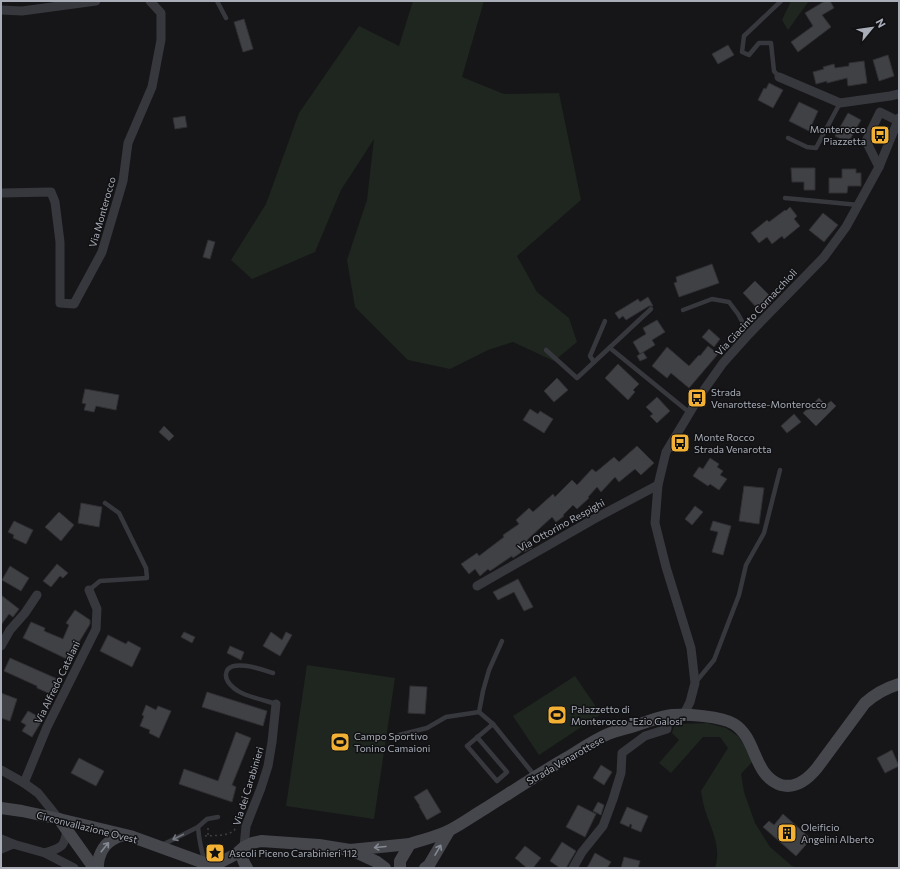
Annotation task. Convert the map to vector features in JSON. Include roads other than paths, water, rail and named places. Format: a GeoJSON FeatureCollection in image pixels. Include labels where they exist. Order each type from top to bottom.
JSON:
{"type":"FeatureCollection","features":[{"type":"Feature","properties":{"kind":"main road","name":"Strada Venarottese"},"geometry":{"type":"LineString","coordinates":[[350,850],[410,844],[449,831],[535,776],[608,734],[668,716],[687,715],[709,717],[725,720],[734,724],[742,731],[749,742],[765,775],[776,783],[785,786],[799,784],[817,768],[865,703],[874,695],[899,684]]}},
{"type":"Feature","properties":{"kind":"main road","name":"Circonvallazione Ovest"},"geometry":{"type":"LineString","coordinates":[[1,808],[59,819],[124,835],[212,866]]}},
{"type":"Feature","properties":{"kind":"main road"},"geometry":{"type":"LineString","coordinates":[[59,819],[94,868]]}},
{"type":"Feature","properties":{"kind":"main road","name":"Strada Venarottese"},"geometry":{"type":"LineString","coordinates":[[428,867],[449,831]]}},
{"type":"Feature","properties":{"kind":"main road"},"geometry":{"type":"LineString","coordinates":[[98,868],[97,863],[101,852],[110,841],[124,835]]}},
{"type":"Feature","properties":{"kind":"main road","name":"Strada Venarottese"},"geometry":{"type":"LineString","coordinates":[[212,866],[236,854],[244,847],[261,841],[319,845],[350,850],[377,862],[385,868]]}},
{"type":"Feature","properties":{"kind":"main road"},"geometry":{"type":"LineString","coordinates":[[400,868],[400,861],[410,844]]}},
{"type":"Feature","properties":{"kind":"main road"},"geometry":{"type":"LineString","coordinates":[[244,847],[242,853],[243,861],[247,868]]}},
{"type":"Feature","properties":{"kind":"street"},"geometry":{"type":"LineString","coordinates":[[1,10],[22,11],[96,1]]}},
{"type":"Feature","properties":{"kind":"street","name":"Via Monterocco"},"geometry":{"type":"LineString","coordinates":[[1,193],[50,192],[55,202],[60,242],[60,303],[74,304],[102,252],[123,181],[128,143],[152,87],[161,40],[161,13],[150,1]]}},
{"type":"Feature","properties":{"kind":"street"},"geometry":{"type":"LineString","coordinates":[[779,77],[840,103],[899,94]]}},
{"type":"Feature","properties":{"kind":"street"},"geometry":{"type":"LineString","coordinates":[[879,167],[866,141],[880,112],[898,120]]}},
{"type":"Feature","properties":{"kind":"street","name":"Via Giacinto Cornacchioli"},"geometry":{"type":"LineString","coordinates":[[687,715],[696,683],[691,648],[666,567],[655,523],[658,485],[666,452],[701,394],[723,363],[824,256],[846,227],[879,167],[898,120]]}},
{"type":"Feature","properties":{"kind":"street","name":"Via Ottorino Respighi"},"geometry":{"type":"LineString","coordinates":[[477,586],[594,519],[658,485]]}},
{"type":"Feature","properties":{"kind":"street","name":"Via Alfredo Catalani"},"geometry":{"type":"LineString","coordinates":[[24,783],[47,727],[96,629],[97,609],[89,590]]}},
{"type":"Feature","properties":{"kind":"street"},"geometry":{"type":"LineString","coordinates":[[1,646],[10,630],[25,613],[37,595]]}},
{"type":"Feature","properties":{"kind":"street","name":"Via dei Carabinieri"},"geometry":{"type":"LineString","coordinates":[[244,847],[246,826],[268,766],[276,704]]}},
{"type":"Feature","properties":{"kind":"street"},"geometry":{"type":"LineString","coordinates":[[573,868],[582,852],[603,826],[621,773],[622,753],[645,736],[667,729],[668,716]]}},
{"type":"Feature","properties":{"kind":"street"},"geometry":{"type":"LineString","coordinates":[[1,770],[38,793],[59,819]]}},
{"type":"Feature","properties":{"kind":"street"},"geometry":{"type":"LineString","coordinates":[[45,853],[59,848],[65,842],[67,830]]}},
{"type":"Feature","properties":{"kind":"street"},"geometry":{"type":"LineString","coordinates":[[1,839],[45,853],[74,868]]}},
{"type":"Feature","properties":{"kind":"street"},"geometry":{"type":"LineString","coordinates":[[1,849],[13,844]]}},
{"type":"Feature","properties":{"kind":"lane"},"geometry":{"type":"LineString","coordinates":[[217,1],[226,18]]}},
{"type":"Feature","properties":{"kind":"lane"},"geometry":{"type":"LineString","coordinates":[[779,77],[774,71],[771,43],[760,43],[749,55],[742,52],[744,36],[781,1]]}},
{"type":"Feature","properties":{"kind":"lane"},"geometry":{"type":"LineString","coordinates":[[788,138],[807,147],[816,148],[840,103]]}},
{"type":"Feature","properties":{"kind":"lane"},"geometry":{"type":"LineString","coordinates":[[785,198],[859,205]]}},
{"type":"Feature","properties":{"kind":"lane"},"geometry":{"type":"LineString","coordinates":[[683,310],[712,299],[729,302],[738,314],[749,334]]}},
{"type":"Feature","properties":{"kind":"lane"},"geometry":{"type":"LineString","coordinates":[[546,350],[577,378],[651,309]]}},
{"type":"Feature","properties":{"kind":"lane"},"geometry":{"type":"LineString","coordinates":[[594,362],[590,356],[605,321]]}},
{"type":"Feature","properties":{"kind":"lane"},"geometry":{"type":"LineString","coordinates":[[610,348],[690,413]]}},
{"type":"Feature","properties":{"kind":"lane"},"geometry":{"type":"LineString","coordinates":[[696,683],[714,660],[739,595],[746,565],[764,533],[780,470]]}},
{"type":"Feature","properties":{"kind":"lane"},"geometry":{"type":"LineString","coordinates":[[89,590],[100,581],[147,578],[146,568],[119,513],[105,503]]}},
{"type":"Feature","properties":{"kind":"lane"},"geometry":{"type":"LineString","coordinates":[[479,712],[489,670],[502,641]]}},
{"type":"Feature","properties":{"kind":"lane","name":"Via dei Carabinieri"},"geometry":{"type":"LineString","coordinates":[[273,673],[251,666],[233,666],[228,668],[226,678],[230,685],[239,693],[276,704]]}},
{"type":"Feature","properties":{"kind":"lane"},"geometry":{"type":"LineString","coordinates":[[399,735],[427,728],[446,717],[479,712],[493,724],[535,776]]}},
{"type":"Feature","properties":{"kind":"lane"},"geometry":{"type":"LineString","coordinates":[[477,737],[507,772],[497,781],[467,746],[477,737],[493,724]]}},
{"type":"Feature","properties":{"kind":"lane"},"geometry":{"type":"LineString","coordinates":[[158,847],[198,827],[208,819],[218,816]]}},
{"type":"Feature","properties":{"kind":"lane"},"geometry":{"type":"LineString","coordinates":[[198,827],[202,853],[212,866]]}},
{"type":"Feature","properties":{"kind":"place","name":"Monterocco Piazzetta"},"geometry":{"type":"Point","coordinates":[880,135]}},
{"type":"Feature","properties":{"kind":"place","name":"Strada Venarottese-Monterocco"},"geometry":{"type":"Point","coordinates":[697,398]}},
{"type":"Feature","properties":{"kind":"place","name":"Monte Rocco Strada Venarotta"},"geometry":{"type":"Point","coordinates":[680,443]}},
{"type":"Feature","properties":{"kind":"place","name":"Palazzetto di Monterocco \"Ezio Galosi\""},"geometry":{"type":"Point","coordinates":[557,715]}},
{"type":"Feature","properties":{"kind":"place","name":"Campo Sportivo Tonino Camaioni"},"geometry":{"type":"Point","coordinates":[340,742]}},
{"type":"Feature","properties":{"kind":"place","name":"Oleificio Angelini Alberto"},"geometry":{"type":"Point","coordinates":[787,833]}},
{"type":"Feature","properties":{"kind":"place","name":"Ascoli Piceno Carabinieri 112"},"geometry":{"type":"Point","coordinates":[215,853]}}]}
